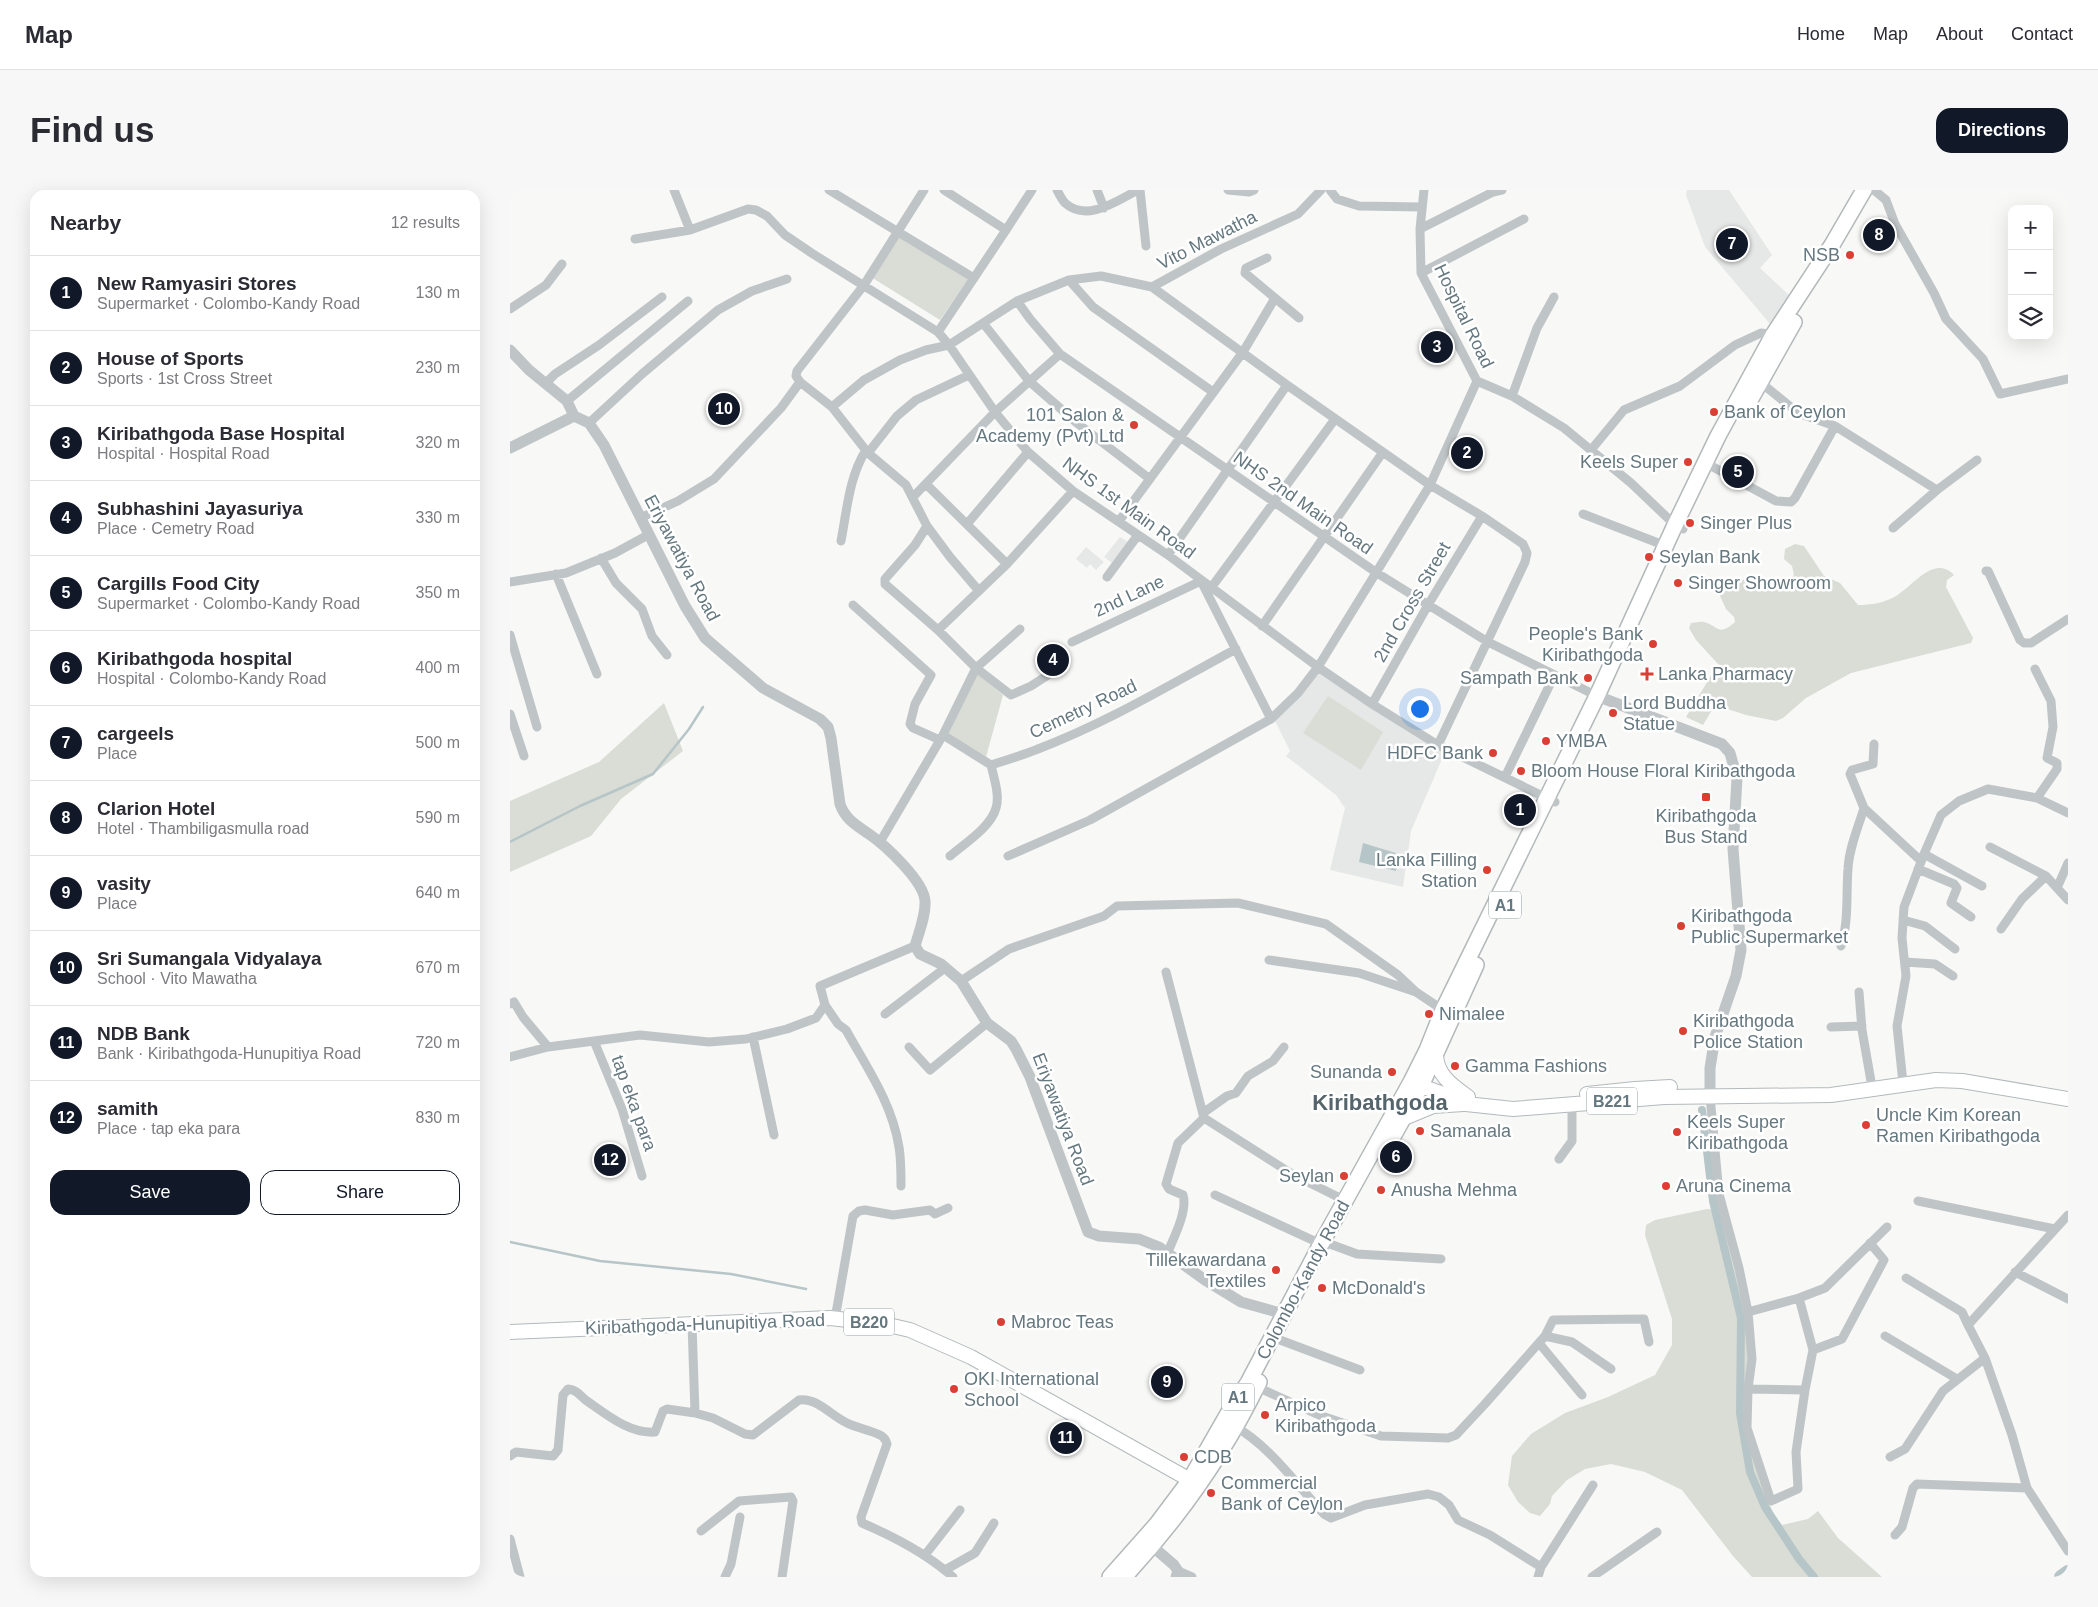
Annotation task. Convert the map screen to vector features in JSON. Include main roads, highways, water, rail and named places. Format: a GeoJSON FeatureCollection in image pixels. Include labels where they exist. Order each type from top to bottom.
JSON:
{"type":"FeatureCollection","features":[{"type":"Feature","properties":{"kind":"highway","name":"Colombo-Kandy Road"},"geometry":{"type":"LineString","coordinates":[[1601,698],[1666,546],[1713,467],[1758,373],[1773,336],[1832,245],[1864,190]]}},
{"type":"Feature","properties":{"kind":"highway","name":"Colombo-Kandy Road"},"geometry":{"type":"LineString","coordinates":[[1110,1577],[1195,1482],[1233,1405],[1248,1383],[1284,1314],[1325,1244],[1404,1118],[1420,1080],[1427,1050],[1443,1010],[1601,698],[1718,436],[1874,190]]}},
{"type":"Feature","properties":{"kind":"highway","name":"Colombo-Kandy Road"},"geometry":{"type":"LineString","coordinates":[[1124,1577],[1152,1546],[1234,1426],[1257,1386],[1346,1201],[1436,1054],[1551,800]]}},
{"type":"Feature","properties":{"kind":"main road"},"geometry":{"type":"LineString","coordinates":[[1436,1054],[1436,1062],[1446,1081],[1467,1100]]}},
{"type":"Feature","properties":{"kind":"main road","name":"B221"},"geometry":{"type":"LineString","coordinates":[[1420,1080],[1467,1100],[1513,1109],[1664,1097],[1710,1091]]}},
{"type":"Feature","properties":{"kind":"main road","name":"B221"},"geometry":{"type":"LineString","coordinates":[[1467,1100],[1527,1101],[1635,1088],[1808,1096],[1830,1095],[1903,1083],[1936,1080],[1962,1081],[2068,1099]]}},
{"type":"Feature","properties":{"kind":"main road"},"geometry":{"type":"LineString","coordinates":[[1404,1118],[1433,1106],[1467,1100]]}},
{"type":"Feature","properties":{"kind":"main road","name":"Kiribathgoda-Hunupitiya Road"},"geometry":{"type":"LineString","coordinates":[[510,1332],[835,1318],[884,1324],[910,1330],[971,1357],[1195,1482]]}},
{"type":"Feature","properties":{"kind":"waterway"},"geometry":{"type":"LineString","coordinates":[[510,842],[580,806],[653,774],[689,729],[703,707]]}},
{"type":"Feature","properties":{"kind":"waterway"},"geometry":{"type":"LineString","coordinates":[[1702,1110],[1713,1201],[1741,1318],[1740,1413],[1750,1472],[1765,1507],[1799,1559],[1814,1577]]}},
{"type":"Feature","properties":{"kind":"waterway"},"geometry":{"type":"LineString","coordinates":[[510,1242],[600,1261],[731,1274],[806,1289]]}},
{"type":"Feature","properties":{"kind":"waterway"},"geometry":{"type":"LineString","coordinates":[[2061,1577],[2068,1572]]}},
{"type":"Feature","properties":{"kind":"place","name":"Clarion Hotel"},"geometry":{"type":"Point","coordinates":[1879,235]}},
{"type":"Feature","properties":{"kind":"place","name":"cargeels"},"geometry":{"type":"Point","coordinates":[1732,244]}},
{"type":"Feature","properties":{"kind":"place","name":"NSB"},"geometry":{"type":"Point","coordinates":[1850,255]}},
{"type":"Feature","properties":{"kind":"place","name":"Kiribathgoda Base Hospital"},"geometry":{"type":"Point","coordinates":[1437,347]}},
{"type":"Feature","properties":{"kind":"place","name":"Sri Sumangala Vidyalaya"},"geometry":{"type":"Point","coordinates":[724,409]}},
{"type":"Feature","properties":{"kind":"place","name":"Bank of Ceylon"},"geometry":{"type":"Point","coordinates":[1714,412]}},
{"type":"Feature","properties":{"kind":"place","name":"101 Salon & Academy (Pvt) Ltd"},"geometry":{"type":"Point","coordinates":[1134,425]}},
{"type":"Feature","properties":{"kind":"place","name":"House of Sports"},"geometry":{"type":"Point","coordinates":[1467,453]}},
{"type":"Feature","properties":{"kind":"place","name":"Keels Super"},"geometry":{"type":"Point","coordinates":[1688,462]}},
{"type":"Feature","properties":{"kind":"place","name":"Cargills Food City"},"geometry":{"type":"Point","coordinates":[1738,472]}},
{"type":"Feature","properties":{"kind":"place","name":"Singer Plus"},"geometry":{"type":"Point","coordinates":[1690,523]}},
{"type":"Feature","properties":{"kind":"place","name":"Seylan Bank"},"geometry":{"type":"Point","coordinates":[1649,557]}},
{"type":"Feature","properties":{"kind":"place","name":"Singer Showroom"},"geometry":{"type":"Point","coordinates":[1678,583]}},
{"type":"Feature","properties":{"kind":"place","name":"People's Bank Kiribathgoda"},"geometry":{"type":"Point","coordinates":[1653,644]}},
{"type":"Feature","properties":{"kind":"place","name":"Subhashini Jayasuriya"},"geometry":{"type":"Point","coordinates":[1053,660]}},
{"type":"Feature","properties":{"kind":"place","name":"Lanka Pharmacy"},"geometry":{"type":"Point","coordinates":[1647,674]}},
{"type":"Feature","properties":{"kind":"place","name":"Sampath Bank"},"geometry":{"type":"Point","coordinates":[1588,678]}},
{"type":"Feature","properties":{"kind":"place","name":"Lord Buddha Statue"},"geometry":{"type":"Point","coordinates":[1613,713]}},
{"type":"Feature","properties":{"kind":"place","name":"YMBA"},"geometry":{"type":"Point","coordinates":[1546,741]}},
{"type":"Feature","properties":{"kind":"place","name":"HDFC Bank"},"geometry":{"type":"Point","coordinates":[1493,753]}},
{"type":"Feature","properties":{"kind":"place","name":"Bloom House Floral Kiribathgoda"},"geometry":{"type":"Point","coordinates":[1521,771]}},
{"type":"Feature","properties":{"kind":"place","name":"Kiribathgoda Bus Stand"},"geometry":{"type":"Point","coordinates":[1706,797]}},
{"type":"Feature","properties":{"kind":"place","name":"New Ramyasiri Stores"},"geometry":{"type":"Point","coordinates":[1520,810]}},
{"type":"Feature","properties":{"kind":"place","name":"Lanka Filling Station"},"geometry":{"type":"Point","coordinates":[1487,870]}},
{"type":"Feature","properties":{"kind":"place","name":"Kiribathgoda Public Supermarket"},"geometry":{"type":"Point","coordinates":[1681,926]}},
{"type":"Feature","properties":{"kind":"place","name":"Nimalee"},"geometry":{"type":"Point","coordinates":[1429,1014]}},
{"type":"Feature","properties":{"kind":"place","name":"Kiribathgoda Police Station"},"geometry":{"type":"Point","coordinates":[1683,1031]}},
{"type":"Feature","properties":{"kind":"place","name":"Gamma Fashions"},"geometry":{"type":"Point","coordinates":[1455,1066]}},
{"type":"Feature","properties":{"kind":"place","name":"Sunanda"},"geometry":{"type":"Point","coordinates":[1392,1072]}},
{"type":"Feature","properties":{"kind":"place","name":"Uncle Kim Korean Ramen Kiribathgoda"},"geometry":{"type":"Point","coordinates":[1866,1125]}},
{"type":"Feature","properties":{"kind":"place","name":"Samanala"},"geometry":{"type":"Point","coordinates":[1420,1131]}},
{"type":"Feature","properties":{"kind":"place","name":"Keels Super Kiribathgoda"},"geometry":{"type":"Point","coordinates":[1677,1132]}},
{"type":"Feature","properties":{"kind":"place","name":"Kiribathgoda hospital"},"geometry":{"type":"Point","coordinates":[1396,1157]}},
{"type":"Feature","properties":{"kind":"place","name":"samith"},"geometry":{"type":"Point","coordinates":[610,1160]}},
{"type":"Feature","properties":{"kind":"place","name":"Seylan"},"geometry":{"type":"Point","coordinates":[1344,1176]}},
{"type":"Feature","properties":{"kind":"place","name":"Aruna Cinema"},"geometry":{"type":"Point","coordinates":[1666,1186]}},
{"type":"Feature","properties":{"kind":"place","name":"Anusha Mehma"},"geometry":{"type":"Point","coordinates":[1381,1190]}},
{"type":"Feature","properties":{"kind":"place","name":"Tillekawardana Textiles"},"geometry":{"type":"Point","coordinates":[1276,1270]}},
{"type":"Feature","properties":{"kind":"place","name":"McDonald's"},"geometry":{"type":"Point","coordinates":[1322,1288]}},
{"type":"Feature","properties":{"kind":"place","name":"Mabroc Teas"},"geometry":{"type":"Point","coordinates":[1001,1322]}},
{"type":"Feature","properties":{"kind":"place","name":"vasity"},"geometry":{"type":"Point","coordinates":[1167,1382]}},
{"type":"Feature","properties":{"kind":"place","name":"OKI International School"},"geometry":{"type":"Point","coordinates":[954,1389]}},
{"type":"Feature","properties":{"kind":"place","name":"Arpico Kiribathgoda"},"geometry":{"type":"Point","coordinates":[1265,1415]}},
{"type":"Feature","properties":{"kind":"place","name":"NDB Bank"},"geometry":{"type":"Point","coordinates":[1066,1438]}},
{"type":"Feature","properties":{"kind":"place","name":"CDB"},"geometry":{"type":"Point","coordinates":[1184,1457]}},
{"type":"Feature","properties":{"kind":"place","name":"Commercial Bank of Ceylon"},"geometry":{"type":"Point","coordinates":[1211,1493]}},
{"type":"Feature","properties":{"kind":"district","name":"Kiribathgoda"},"geometry":{"type":"Point","coordinates":[1380,1102]}}]}
